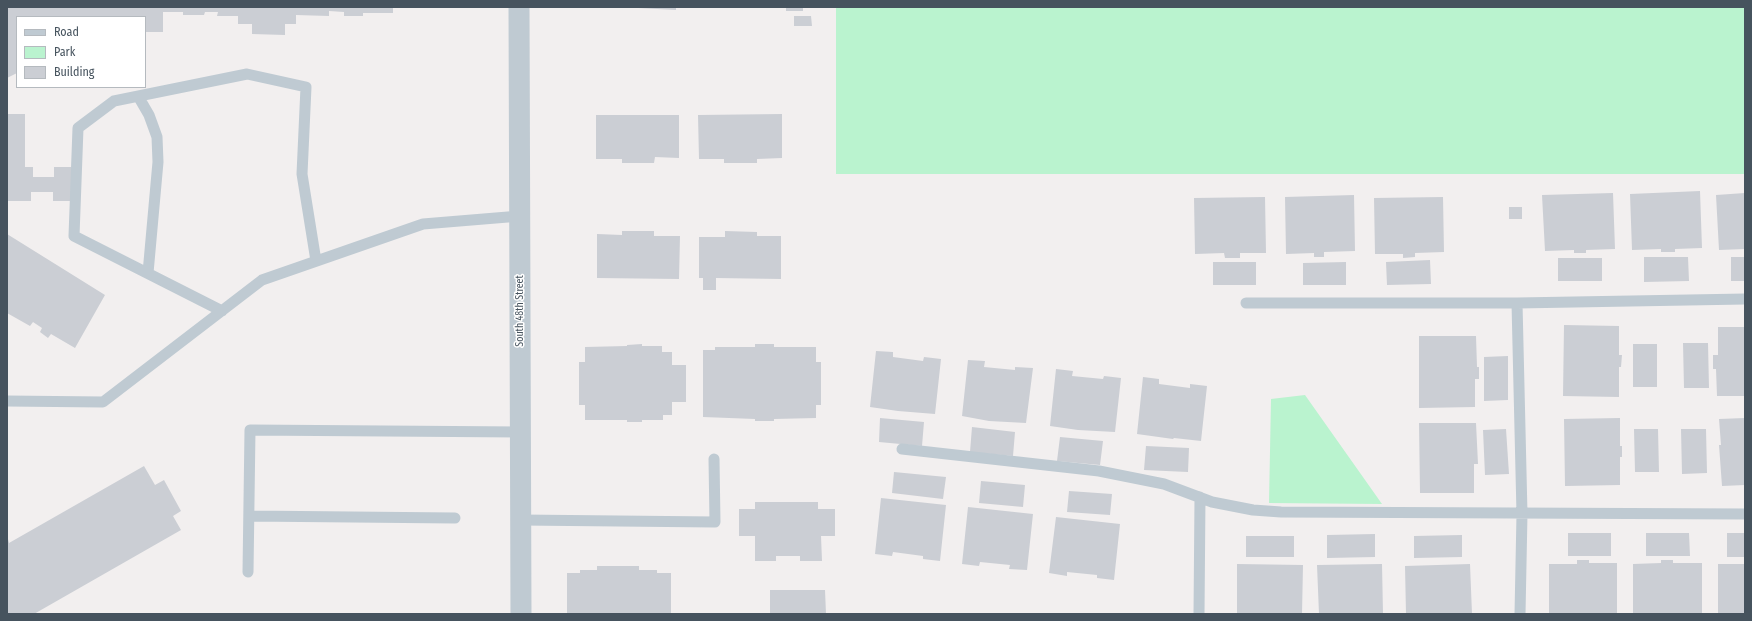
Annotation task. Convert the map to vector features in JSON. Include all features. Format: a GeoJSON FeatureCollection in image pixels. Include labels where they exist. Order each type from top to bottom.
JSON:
{"type":"FeatureCollection","features":[{"type":"Feature","properties":{"kind":"street","name":"South 48th Street"},"geometry":{"type":"LineString","coordinates":[[519,7],[521,614]]}},
{"type":"Feature","properties":{"kind":"lane"},"geometry":{"type":"LineString","coordinates":[[222,311],[74,236],[78,128],[114,100],[247,74],[306,87],[302,174],[316,261]]}},
{"type":"Feature","properties":{"kind":"lane"},"geometry":{"type":"LineString","coordinates":[[138,96],[149,115],[157,137],[158,162],[148,274]]}},
{"type":"Feature","properties":{"kind":"lane"},"geometry":{"type":"LineString","coordinates":[[7,401],[103,402],[262,280],[423,224],[520,216]]}},
{"type":"Feature","properties":{"kind":"lane"},"geometry":{"type":"LineString","coordinates":[[1246,303],[1517,303],[1745,300]]}},
{"type":"Feature","properties":{"kind":"lane"},"geometry":{"type":"LineString","coordinates":[[1517,303],[1522,514],[1520,614]]}},
{"type":"Feature","properties":{"kind":"lane"},"geometry":{"type":"LineString","coordinates":[[248,572],[250,430],[520,432]]}},
{"type":"Feature","properties":{"kind":"lane"},"geometry":{"type":"LineString","coordinates":[[902,449],[1099,471],[1164,484],[1212,502],[1253,510],[1281,512],[1522,514],[1745,514]]}},
{"type":"Feature","properties":{"kind":"lane"},"geometry":{"type":"LineString","coordinates":[[521,520],[715,522],[714,459]]}},
{"type":"Feature","properties":{"kind":"lane"},"geometry":{"type":"LineString","coordinates":[[1199,614],[1200,497]]}},
{"type":"Feature","properties":{"kind":"lane"},"geometry":{"type":"LineString","coordinates":[[249,516],[455,518]]}},
{"type":"Feature","properties":{"kind":"green space"},"geometry":{"type":"Polygon","coordinates":[[[836,7],[1745,7],[1745,174],[836,174],[836,7]]]}},
{"type":"Feature","properties":{"kind":"green space"},"geometry":{"type":"Polygon","coordinates":[[[1305,395],[1382,504],[1269,503],[1271,399],[1305,395]]]}},
{"type":"Feature","properties":{"kind":"building"},"geometry":{"type":"Polygon","coordinates":[[[7,7],[393,7],[393,13],[363,13],[363,16],[344,16],[344,12],[329,11],[329,16],[296,15],[296,24],[285,24],[285,35],[252,34],[252,24],[238,24],[238,16],[217,16],[218,12],[205,12],[204,15],[183,15],[183,12],[163,12],[163,32],[146,32],[146,16],[16,16],[16,74],[7,78],[7,7]]]}},
{"type":"Feature","properties":{"kind":"building"},"geometry":{"type":"Polygon","coordinates":[[[676,7],[676,10],[638,8],[676,7]]]}},
{"type":"Feature","properties":{"kind":"building"},"geometry":{"type":"Polygon","coordinates":[[[786,7],[803,7],[803,11],[786,11],[786,7]]]}},
{"type":"Feature","properties":{"kind":"building"},"geometry":{"type":"Polygon","coordinates":[[[794,16],[811,16],[812,26],[794,26],[794,16]]]}},
{"type":"Feature","properties":{"kind":"building"},"geometry":{"type":"Polygon","coordinates":[[[7,114],[25,114],[25,167],[33,167],[33,177],[54,177],[54,167],[71,167],[71,201],[53,201],[53,192],[31,192],[31,201],[7,201],[7,114]]]}},
{"type":"Feature","properties":{"kind":"building"},"geometry":{"type":"Polygon","coordinates":[[[782,114],[782,158],[757,159],[757,163],[724,163],[724,159],[699,159],[698,115],[782,114]]]}},
{"type":"Feature","properties":{"kind":"building"},"geometry":{"type":"Polygon","coordinates":[[[596,115],[679,115],[679,158],[655,157],[654,163],[622,163],[622,159],[596,159],[596,115]]]}},
{"type":"Feature","properties":{"kind":"building"},"geometry":{"type":"Polygon","coordinates":[[[1700,191],[1702,248],[1675,249],[1675,252],[1661,252],[1661,249],[1632,250],[1630,194],[1700,191]]]}},
{"type":"Feature","properties":{"kind":"building"},"geometry":{"type":"Polygon","coordinates":[[[1613,193],[1615,249],[1586,250],[1586,253],[1574,253],[1574,250],[1545,251],[1542,195],[1613,193]]]}},
{"type":"Feature","properties":{"kind":"building"},"geometry":{"type":"Polygon","coordinates":[[[1745,193],[1745,249],[1719,250],[1716,195],[1745,193]]]}},
{"type":"Feature","properties":{"kind":"building"},"geometry":{"type":"Polygon","coordinates":[[[1354,195],[1355,251],[1324,252],[1324,257],[1314,257],[1314,253],[1286,254],[1285,197],[1354,195]]]}},
{"type":"Feature","properties":{"kind":"building"},"geometry":{"type":"Polygon","coordinates":[[[1265,197],[1266,253],[1240,253],[1240,258],[1225,258],[1224,253],[1195,254],[1194,198],[1265,197]]]}},
{"type":"Feature","properties":{"kind":"building"},"geometry":{"type":"Polygon","coordinates":[[[1443,197],[1444,252],[1415,253],[1415,257],[1403,258],[1403,254],[1375,254],[1374,198],[1443,197]]]}},
{"type":"Feature","properties":{"kind":"building"},"geometry":{"type":"Polygon","coordinates":[[[1509,207],[1522,207],[1522,219],[1509,219],[1509,207]]]}},
{"type":"Feature","properties":{"kind":"building"},"geometry":{"type":"Polygon","coordinates":[[[622,231],[654,231],[654,236],[680,236],[679,279],[597,278],[597,234],[622,235],[622,231]]]}},
{"type":"Feature","properties":{"kind":"building"},"geometry":{"type":"Polygon","coordinates":[[[725,231],[757,232],[757,236],[781,236],[781,279],[716,278],[716,290],[703,290],[703,278],[699,278],[699,237],[725,237],[725,231]]]}},
{"type":"Feature","properties":{"kind":"building"},"geometry":{"type":"Polygon","coordinates":[[[7,234],[105,295],[75,348],[51,334],[48,338],[40,332],[42,328],[33,322],[30,326],[7,313],[7,234]]]}},
{"type":"Feature","properties":{"kind":"building"},"geometry":{"type":"Polygon","coordinates":[[[1644,257],[1688,257],[1689,281],[1644,282],[1644,257]]]}},
{"type":"Feature","properties":{"kind":"building"},"geometry":{"type":"Polygon","coordinates":[[[1731,257],[1745,257],[1745,281],[1731,281],[1731,257]]]}},
{"type":"Feature","properties":{"kind":"building"},"geometry":{"type":"Polygon","coordinates":[[[1558,258],[1602,258],[1602,281],[1558,281],[1558,258]]]}},
{"type":"Feature","properties":{"kind":"building"},"geometry":{"type":"Polygon","coordinates":[[[1430,260],[1431,284],[1387,285],[1386,262],[1430,260]]]}},
{"type":"Feature","properties":{"kind":"building"},"geometry":{"type":"Polygon","coordinates":[[[1213,262],[1256,262],[1256,285],[1213,285],[1213,262]]]}},
{"type":"Feature","properties":{"kind":"building"},"geometry":{"type":"Polygon","coordinates":[[[1346,262],[1346,285],[1303,285],[1303,263],[1346,262]]]}},
{"type":"Feature","properties":{"kind":"building"},"geometry":{"type":"Polygon","coordinates":[[[1564,325],[1619,326],[1619,355],[1622,355],[1621,367],[1619,367],[1619,397],[1563,396],[1564,325]]]}},
{"type":"Feature","properties":{"kind":"building"},"geometry":{"type":"Polygon","coordinates":[[[1718,327],[1745,327],[1745,396],[1717,396],[1716,369],[1713,369],[1713,355],[1718,355],[1718,327]]]}},
{"type":"Feature","properties":{"kind":"building"},"geometry":{"type":"Polygon","coordinates":[[[1419,336],[1476,336],[1479,379],[1475,379],[1475,407],[1419,408],[1419,336]]]}},
{"type":"Feature","properties":{"kind":"building"},"geometry":{"type":"Polygon","coordinates":[[[1683,343],[1708,343],[1709,388],[1684,388],[1683,343]]]}},
{"type":"Feature","properties":{"kind":"building"},"geometry":{"type":"Polygon","coordinates":[[[642,344],[642,346],[662,346],[662,352],[672,352],[672,365],[686,365],[686,402],[672,402],[672,415],[663,415],[663,420],[627,422],[627,420],[585,420],[585,405],[579,405],[579,362],[585,362],[585,347],[627,346],[642,344]]]}},
{"type":"Feature","properties":{"kind":"building"},"geometry":{"type":"Polygon","coordinates":[[[755,344],[774,344],[774,347],[816,347],[816,362],[821,362],[821,405],[816,405],[816,418],[755,421],[755,419],[703,417],[703,350],[715,350],[715,347],[755,347],[755,344]]]}},
{"type":"Feature","properties":{"kind":"building"},"geometry":{"type":"Polygon","coordinates":[[[1633,344],[1657,344],[1657,387],[1633,387],[1633,344]]]}},
{"type":"Feature","properties":{"kind":"building"},"geometry":{"type":"Polygon","coordinates":[[[876,351],[893,352],[893,357],[923,361],[924,357],[941,359],[935,414],[870,407],[876,351]]]}},
{"type":"Feature","properties":{"kind":"building"},"geometry":{"type":"Polygon","coordinates":[[[1508,356],[1508,400],[1484,401],[1484,357],[1508,356]]]}},
{"type":"Feature","properties":{"kind":"building"},"geometry":{"type":"Polygon","coordinates":[[[968,360],[985,361],[984,367],[1015,370],[1015,367],[1033,368],[1026,423],[989,421],[962,416],[968,360]]]}},
{"type":"Feature","properties":{"kind":"building"},"geometry":{"type":"Polygon","coordinates":[[[1056,369],[1073,371],[1072,376],[1103,379],[1104,376],[1121,378],[1115,432],[1078,430],[1050,426],[1056,369]]]}},
{"type":"Feature","properties":{"kind":"building"},"geometry":{"type":"Polygon","coordinates":[[[1143,377],[1159,379],[1159,384],[1190,388],[1190,384],[1207,386],[1201,441],[1137,434],[1143,377]]]}},
{"type":"Feature","properties":{"kind":"building"},"geometry":{"type":"Polygon","coordinates":[[[880,418],[924,422],[922,446],[879,442],[880,418]]]}},
{"type":"Feature","properties":{"kind":"building"},"geometry":{"type":"Polygon","coordinates":[[[1620,418],[1620,446],[1622,446],[1622,457],[1620,457],[1620,485],[1565,486],[1564,419],[1620,418]]]}},
{"type":"Feature","properties":{"kind":"building"},"geometry":{"type":"Polygon","coordinates":[[[1745,418],[1745,485],[1722,486],[1719,419],[1745,418]]]}},
{"type":"Feature","properties":{"kind":"building"},"geometry":{"type":"Polygon","coordinates":[[[1419,423],[1476,423],[1478,464],[1474,464],[1474,493],[1420,493],[1419,423]]]}},
{"type":"Feature","properties":{"kind":"building"},"geometry":{"type":"Polygon","coordinates":[[[972,427],[1015,432],[1013,456],[970,452],[972,427]]]}},
{"type":"Feature","properties":{"kind":"building"},"geometry":{"type":"Polygon","coordinates":[[[1506,429],[1509,474],[1485,475],[1483,430],[1506,429]]]}},
{"type":"Feature","properties":{"kind":"building"},"geometry":{"type":"Polygon","coordinates":[[[1634,429],[1658,429],[1659,472],[1635,472],[1634,429]]]}},
{"type":"Feature","properties":{"kind":"building"},"geometry":{"type":"Polygon","coordinates":[[[1681,429],[1706,429],[1707,473],[1682,474],[1681,429]]]}},
{"type":"Feature","properties":{"kind":"building"},"geometry":{"type":"Polygon","coordinates":[[[1060,437],[1103,441],[1100,465],[1057,461],[1060,437]]]}},
{"type":"Feature","properties":{"kind":"building"},"geometry":{"type":"Polygon","coordinates":[[[1146,446],[1189,448],[1188,472],[1144,470],[1146,446]]]}},
{"type":"Feature","properties":{"kind":"building"},"geometry":{"type":"Polygon","coordinates":[[[144,466],[155,485],[164,480],[181,511],[173,516],[181,530],[34,614],[7,614],[7,535],[9,543],[144,466]]]}},
{"type":"Feature","properties":{"kind":"building"},"geometry":{"type":"Polygon","coordinates":[[[894,472],[946,477],[943,499],[892,493],[894,472]]]}},
{"type":"Feature","properties":{"kind":"building"},"geometry":{"type":"Polygon","coordinates":[[[981,481],[1025,485],[1023,507],[979,503],[981,481]]]}},
{"type":"Feature","properties":{"kind":"building"},"geometry":{"type":"Polygon","coordinates":[[[1069,491],[1112,494],[1110,515],[1067,512],[1069,491]]]}},
{"type":"Feature","properties":{"kind":"building"},"geometry":{"type":"Polygon","coordinates":[[[881,498],[946,505],[940,561],[923,559],[923,556],[893,552],[892,556],[875,554],[881,498]]]}},
{"type":"Feature","properties":{"kind":"building"},"geometry":{"type":"Polygon","coordinates":[[[755,502],[818,502],[818,509],[835,509],[835,536],[821,536],[822,561],[800,561],[800,556],[776,556],[776,561],[755,561],[755,536],[739,536],[739,509],[755,509],[755,502]]]}},
{"type":"Feature","properties":{"kind":"building"},"geometry":{"type":"Polygon","coordinates":[[[968,507],[1033,514],[1027,570],[1009,569],[1010,565],[980,562],[979,566],[962,564],[968,507]]]}},
{"type":"Feature","properties":{"kind":"building"},"geometry":{"type":"Polygon","coordinates":[[[1056,517],[1120,524],[1114,580],[1097,578],[1097,575],[1067,572],[1067,576],[1049,573],[1056,517]]]}},
{"type":"Feature","properties":{"kind":"building"},"geometry":{"type":"Polygon","coordinates":[[[1568,533],[1611,533],[1611,556],[1568,556],[1568,533]]]}},
{"type":"Feature","properties":{"kind":"building"},"geometry":{"type":"Polygon","coordinates":[[[1646,533],[1689,533],[1690,556],[1646,556],[1646,533]]]}},
{"type":"Feature","properties":{"kind":"building"},"geometry":{"type":"Polygon","coordinates":[[[1727,533],[1745,533],[1745,557],[1727,557],[1727,533]]]}},
{"type":"Feature","properties":{"kind":"building"},"geometry":{"type":"Polygon","coordinates":[[[1375,534],[1375,557],[1327,558],[1327,535],[1375,534]]]}},
{"type":"Feature","properties":{"kind":"building"},"geometry":{"type":"Polygon","coordinates":[[[1462,535],[1462,557],[1414,558],[1414,536],[1462,535]]]}},
{"type":"Feature","properties":{"kind":"building"},"geometry":{"type":"Polygon","coordinates":[[[1246,536],[1294,536],[1294,557],[1246,557],[1246,536]]]}},
{"type":"Feature","properties":{"kind":"building"},"geometry":{"type":"Polygon","coordinates":[[[1577,560],[1589,560],[1589,563],[1617,563],[1617,614],[1549,614],[1549,564],[1577,564],[1577,560]]]}},
{"type":"Feature","properties":{"kind":"building"},"geometry":{"type":"Polygon","coordinates":[[[1661,560],[1673,560],[1673,563],[1702,563],[1702,614],[1633,614],[1633,564],[1661,563],[1661,560]]]}},
{"type":"Feature","properties":{"kind":"building"},"geometry":{"type":"Polygon","coordinates":[[[1237,564],[1303,565],[1302,614],[1237,614],[1237,564]]]}},
{"type":"Feature","properties":{"kind":"building"},"geometry":{"type":"Polygon","coordinates":[[[1382,564],[1383,614],[1319,614],[1317,565],[1382,564]]]}},
{"type":"Feature","properties":{"kind":"building"},"geometry":{"type":"Polygon","coordinates":[[[1470,564],[1472,614],[1406,614],[1405,566],[1470,564]]]}},
{"type":"Feature","properties":{"kind":"building"},"geometry":{"type":"Polygon","coordinates":[[[1718,564],[1745,564],[1745,614],[1718,614],[1718,564]]]}},
{"type":"Feature","properties":{"kind":"building"},"geometry":{"type":"Polygon","coordinates":[[[597,566],[639,566],[639,570],[657,570],[657,573],[671,573],[671,614],[567,614],[567,573],[580,573],[580,570],[597,570],[597,566]]]}},
{"type":"Feature","properties":{"kind":"building"},"geometry":{"type":"Polygon","coordinates":[[[770,590],[825,590],[826,614],[770,614],[770,590]]]}}]}
